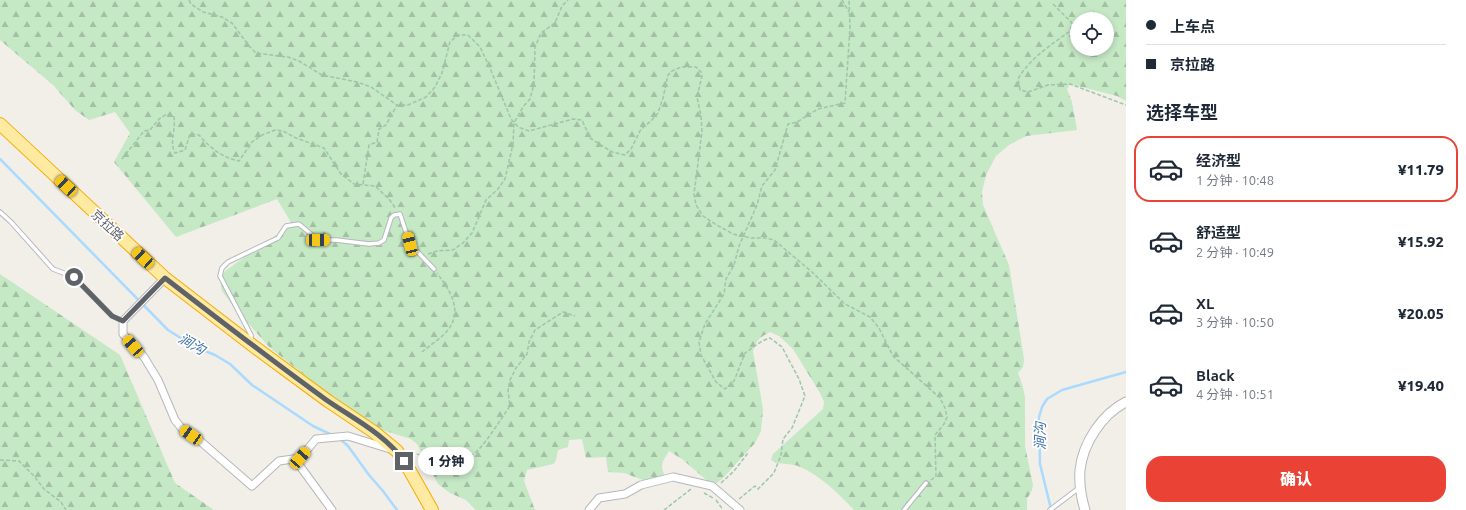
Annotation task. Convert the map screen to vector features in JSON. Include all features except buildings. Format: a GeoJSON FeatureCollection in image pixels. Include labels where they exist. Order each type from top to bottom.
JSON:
{"type":"FeatureCollection","features":[{"type":"Feature","properties":{"kind":"highway","name":"京拉路"},"geometry":{"type":"LineString","coordinates":[[0,124],[165,278],[252,345],[328,401],[374,432],[397,451],[432,510]]}},
{"type":"Feature","properties":{"kind":"street"},"geometry":{"type":"LineString","coordinates":[[165,278],[123,321],[123,334],[144,358],[158,380],[175,420],[183,430],[199,440],[252,486],[279,461],[300,458]]}},
{"type":"Feature","properties":{"kind":"street"},"geometry":{"type":"LineString","coordinates":[[1085,510],[1080,488],[1080,469],[1084,453],[1099,424],[1111,412],[1126,402]]}},
{"type":"Feature","properties":{"kind":"street"},"geometry":{"type":"LineString","coordinates":[[332,510],[297,462],[316,439],[348,436],[397,451]]}},
{"type":"Feature","properties":{"kind":"street"},"geometry":{"type":"LineString","coordinates":[[589,510],[599,498],[625,494],[642,485],[673,477],[712,486],[740,510]]}},
{"type":"Feature","properties":{"kind":"lane"},"geometry":{"type":"LineString","coordinates":[[0,212],[11,222],[53,269],[74,277],[112,316],[123,321]]}},
{"type":"Feature","properties":{"kind":"lane"},"geometry":{"type":"LineString","coordinates":[[252,345],[251,335],[220,276],[222,268],[228,262],[278,238],[286,226],[299,224],[318,240],[336,240],[369,244],[379,243],[384,240],[391,218],[394,215],[400,214],[410,244],[434,269]]}},
{"type":"Feature","properties":{"kind":"lane"},"geometry":{"type":"LineString","coordinates":[[904,510],[926,483]]}},
{"type":"Feature","properties":{"kind":"lane"},"geometry":{"type":"LineString","coordinates":[[1050,510],[1080,488]]}},
{"type":"Feature","properties":{"kind":"path"},"geometry":{"type":"LineString","coordinates":[[189,0],[191,4],[203,12],[222,17],[232,23],[256,53],[288,57],[299,61],[322,75],[357,82],[371,88],[397,105],[408,105],[426,97],[435,87],[442,72],[450,42],[458,35],[468,35],[480,47],[511,120],[514,123],[529,131],[573,119],[582,120],[590,138],[612,152],[625,155],[631,149],[640,129],[651,121],[658,113],[668,76],[672,71],[681,67],[696,67],[701,72],[702,76],[697,97],[702,131],[694,194],[696,205],[703,216],[733,234],[751,238],[766,238],[774,240],[812,272],[846,304],[870,317],[879,328],[893,356],[940,398],[945,408],[947,417],[944,424],[935,435],[936,476],[926,483]]}},
{"type":"Feature","properties":{"kind":"path"},"geometry":{"type":"LineString","coordinates":[[421,256],[437,251],[454,250],[472,233],[486,200],[498,189],[505,179],[513,144],[514,123],[523,107],[530,99],[534,84],[535,46],[541,34],[555,22],[562,6],[568,0]]}},
{"type":"Feature","properties":{"kind":"path"},"geometry":{"type":"LineString","coordinates":[[842,0],[850,13]]}},
{"type":"Feature","properties":{"kind":"path"},"geometry":{"type":"LineString","coordinates":[[732,504],[755,486],[758,489],[774,473],[781,455],[783,439],[792,428],[805,396],[799,379],[782,347],[770,338],[762,341],[745,353],[734,381],[725,389],[716,382],[701,355],[699,342],[705,324],[724,294],[726,279],[734,264],[757,205],[762,186],[775,170],[788,124],[797,122],[818,109],[845,103],[850,28],[849,0]]}},
{"type":"Feature","properties":{"kind":"path"},"geometry":{"type":"LineString","coordinates":[[1052,4],[1072,23],[1070,31],[1044,50],[1024,68],[1018,79],[1020,90],[1028,92],[1048,85],[1070,84],[1126,105]]}},
{"type":"Feature","properties":{"kind":"path"},"geometry":{"type":"LineString","coordinates":[[363,184],[369,145],[377,142],[379,129],[386,125],[397,105]]}},
{"type":"Feature","properties":{"kind":"path"},"geometry":{"type":"LineString","coordinates":[[122,159],[144,131],[150,130],[159,119],[167,114],[174,117],[175,125],[171,146],[175,153],[185,150],[190,134],[195,134],[199,135],[207,144],[231,160],[239,161],[252,142],[262,135],[275,130],[283,130],[296,138],[324,148],[341,174],[354,184],[375,186],[389,199],[400,214]]}},
{"type":"Feature","properties":{"kind":"path"},"geometry":{"type":"LineString","coordinates":[[422,352],[450,328],[455,315],[453,300],[446,285],[434,269]]}},
{"type":"Feature","properties":{"kind":"path"},"geometry":{"type":"LineString","coordinates":[[397,451],[451,458],[462,458],[473,455],[485,442],[510,406],[508,391],[510,380],[516,368],[527,354],[529,342],[534,330],[563,312],[575,316]]}},
{"type":"Feature","properties":{"kind":"path"},"geometry":{"type":"LineString","coordinates":[[715,488],[734,471],[748,453]]}},
{"type":"Feature","properties":{"kind":"path"},"geometry":{"type":"LineString","coordinates":[[0,460],[19,462],[34,476],[44,489],[60,502],[66,510]]}},
{"type":"Feature","properties":{"kind":"path"},"geometry":{"type":"LineString","coordinates":[[664,510],[694,487]]}},
{"type":"Feature","properties":{"kind":"path"},"geometry":{"type":"LineString","coordinates":[[700,490],[716,500],[723,510]]}},
{"type":"Feature","properties":{"kind":"green space"},"geometry":{"type":"Polygon","coordinates":[[[0,0],[1126,0],[1126,101],[1117,96],[1070,84],[1067,89],[1072,102],[1077,130],[1026,136],[1009,145],[996,156],[986,175],[982,192],[983,205],[1009,265],[1024,359],[1023,367],[1018,373],[1025,398],[1025,446],[1033,485],[1027,499],[1027,510],[854,510],[835,491],[814,474],[798,466],[777,463],[771,460],[773,454],[823,409],[824,402],[793,349],[779,336],[770,332],[759,340],[753,351],[763,409],[761,431],[755,443],[717,483],[710,483],[682,459],[669,451],[662,466],[667,481],[657,482],[643,480],[624,473],[608,472],[606,457],[586,458],[582,439],[569,440],[568,447],[558,450],[556,460],[553,464],[527,470],[524,481],[535,510],[476,510],[466,500],[450,493],[438,484],[417,444],[411,439],[379,429],[360,418],[270,348],[233,306],[222,291],[220,280],[225,271],[292,224],[277,199],[176,237],[114,162],[130,133],[115,112],[89,120],[75,110],[53,85],[0,40],[0,0]]]}},
{"type":"Feature","properties":{"kind":"green space"},"geometry":{"type":"Polygon","coordinates":[[[0,274],[120,355],[175,483],[214,510],[0,510],[0,274]]]}},
{"type":"Feature","properties":{"kind":"waterway","name":"涧沟"},"geometry":{"type":"LineString","coordinates":[[0,159],[168,330],[195,347],[215,355],[230,364],[252,385],[313,426],[332,435]]}},
{"type":"Feature","properties":{"kind":"waterway","name":"涧沟"},"geometry":{"type":"LineString","coordinates":[[1051,509],[1040,464],[1039,417],[1042,407],[1047,399],[1062,390],[1126,372]]}},
{"type":"Feature","properties":{"kind":"waterway","name":"涧沟"},"geometry":{"type":"LineString","coordinates":[[340,439],[348,446],[397,510]]}},
{"type":"Feature","properties":{"kind":"route"},"geometry":{"type":"LineString","coordinates":[[74,277],[112,316],[123,321],[165,278],[252,345],[328,401],[374,432],[397,451],[404,461]]}}]}
